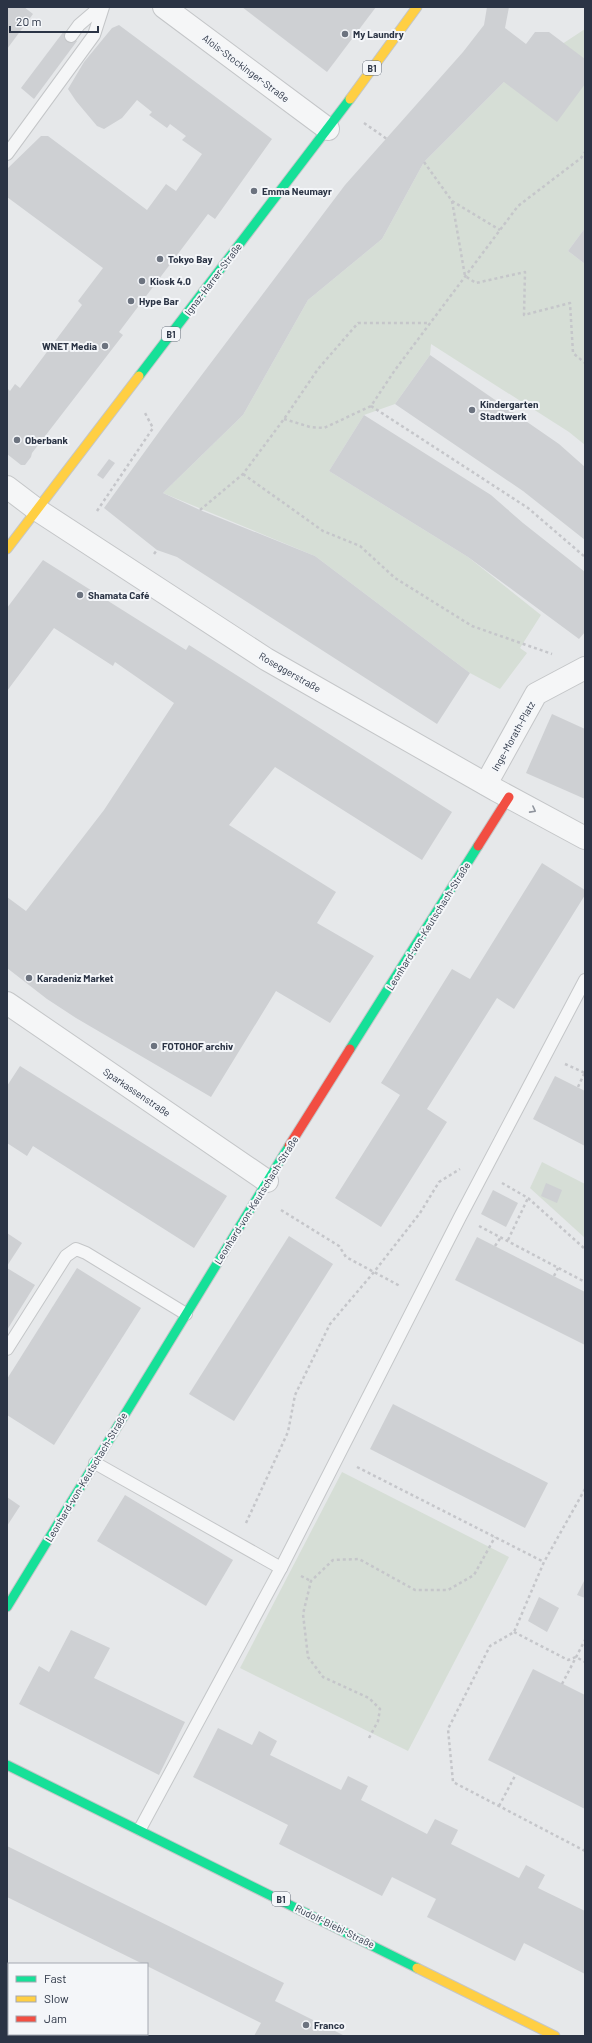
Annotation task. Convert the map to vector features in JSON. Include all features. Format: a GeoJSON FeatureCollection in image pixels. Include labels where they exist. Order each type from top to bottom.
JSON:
{"type":"FeatureCollection","features":[{"type":"Feature","properties":{"kind":"main road","name":"Ignaz-Harrer-Straße"},"geometry":{"type":"LineString","coordinates":[[7,549],[328,128],[417,7]]}},
{"type":"Feature","properties":{"kind":"main road","name":"Leonhard-von-Keutschach-Straße"},"geometry":{"type":"LineString","coordinates":[[7,1607],[268,1181],[509,796]]}},
{"type":"Feature","properties":{"kind":"main road","name":"Rudolf-Biebl-Straße"},"geometry":{"type":"LineString","coordinates":[[7,1765],[140,1829],[555,2036]]}},
{"type":"Feature","properties":{"kind":"street","name":"Alois-Stockinger-Straße"},"geometry":{"type":"LineString","coordinates":[[164,7],[328,128]]}},
{"type":"Feature","properties":{"kind":"street","name":"Roseggerstraße"},"geometry":{"type":"LineString","coordinates":[[7,487],[36,509],[266,659],[486,784],[585,838]]}},
{"type":"Feature","properties":{"kind":"street","name":"Inge-Morath-Platz"},"geometry":{"type":"LineString","coordinates":[[486,784],[536,694],[585,668]]}},
{"type":"Feature","properties":{"kind":"street","name":"Sparkassenstraße"},"geometry":{"type":"LineString","coordinates":[[10,1011],[268,1181]]}},
{"type":"Feature","properties":{"kind":"lane"},"geometry":{"type":"LineString","coordinates":[[71,36],[79,25],[102,7]]}},
{"type":"Feature","properties":{"kind":"lane"},"geometry":{"type":"LineString","coordinates":[[7,154],[94,35],[102,7]]}},
{"type":"Feature","properties":{"kind":"lane"},"geometry":{"type":"LineString","coordinates":[[140,1829],[281,1568],[339,1457],[460,1217],[585,980]]}},
{"type":"Feature","properties":{"kind":"lane"},"geometry":{"type":"LineString","coordinates":[[7,1350],[66,1256],[76,1249],[86,1253],[186,1314]]}},
{"type":"Feature","properties":{"kind":"lane"},"geometry":{"type":"LineString","coordinates":[[95,1463],[281,1568]]}},
{"type":"Feature","properties":{"kind":"path"},"geometry":{"type":"LineString","coordinates":[[362,122],[387,138]]}},
{"type":"Feature","properties":{"kind":"path"},"geometry":{"type":"LineString","coordinates":[[284,420],[310,427],[324,428],[371,406],[430,323],[518,206],[581,158],[585,152]]}},
{"type":"Feature","properties":{"kind":"path"},"geometry":{"type":"LineString","coordinates":[[424,162],[452,202],[500,230]]}},
{"type":"Feature","properties":{"kind":"path"},"geometry":{"type":"LineString","coordinates":[[452,202],[465,276],[476,283],[525,272],[524,315],[570,303],[573,353],[585,363]]}},
{"type":"Feature","properties":{"kind":"path"},"geometry":{"type":"LineString","coordinates":[[200,510],[243,474],[284,420],[318,369],[358,323],[430,323]]}},
{"type":"Feature","properties":{"kind":"path"},"geometry":{"type":"LineString","coordinates":[[371,406],[528,508],[585,557]]}},
{"type":"Feature","properties":{"kind":"path"},"geometry":{"type":"LineString","coordinates":[[96,510],[153,428],[143,409]]}},
{"type":"Feature","properties":{"kind":"path"},"geometry":{"type":"LineString","coordinates":[[243,474],[323,531],[360,546],[395,578],[472,626],[557,656]]}},
{"type":"Feature","properties":{"kind":"path"},"geometry":{"type":"LineString","coordinates":[[154,554],[157,550]]}},
{"type":"Feature","properties":{"kind":"path"},"geometry":{"type":"LineString","coordinates":[[578,1087],[585,1072]]}},
{"type":"Feature","properties":{"kind":"path"},"geometry":{"type":"LineString","coordinates":[[237,1543],[288,1432],[295,1395],[330,1324],[374,1272],[420,1213],[439,1182],[462,1168],[484,1173],[528,1198],[585,1249]]}},
{"type":"Feature","properties":{"kind":"path"},"geometry":{"type":"LineString","coordinates":[[508,1240],[528,1198]]}},
{"type":"Feature","properties":{"kind":"path"},"geometry":{"type":"LineString","coordinates":[[279,1208],[339,1246],[346,1257],[420,1296]]}},
{"type":"Feature","properties":{"kind":"path"},"geometry":{"type":"LineString","coordinates":[[460,1217],[508,1240],[585,1282]]}},
{"type":"Feature","properties":{"kind":"path"},"geometry":{"type":"LineString","coordinates":[[495,1246],[501,1237]]}},
{"type":"Feature","properties":{"kind":"path"},"geometry":{"type":"LineString","coordinates":[[554,1276],[558,1268]]}},
{"type":"Feature","properties":{"kind":"path"},"geometry":{"type":"LineString","coordinates":[[339,1457],[544,1562]]}},
{"type":"Feature","properties":{"kind":"path"},"geometry":{"type":"LineString","coordinates":[[585,1489],[544,1562],[514,1632],[490,1646],[448,1729],[453,1782],[585,1851]]}},
{"type":"Feature","properties":{"kind":"path"},"geometry":{"type":"LineString","coordinates":[[369,1738],[378,1721],[380,1709],[368,1698],[323,1677],[308,1657],[303,1614],[311,1581],[333,1560],[359,1559],[414,1590],[448,1590],[474,1575],[494,1537]]}},
{"type":"Feature","properties":{"kind":"path"},"geometry":{"type":"LineString","coordinates":[[514,1632],[568,1660],[576,1657],[585,1662]]}},
{"type":"Feature","properties":{"kind":"path"},"geometry":{"type":"LineString","coordinates":[[562,1684],[585,1640]]}},
{"type":"Feature","properties":{"kind":"path"},"geometry":{"type":"LineString","coordinates":[[499,1806],[516,1774]]}},
{"type":"Feature","properties":{"kind":"shaded area"},"geometry":{"type":"Polygon","coordinates":[[[585,29],[585,228],[568,251],[585,264],[585,445],[569,432],[431,344],[430,355],[395,404],[364,415],[329,471],[468,557],[541,615],[520,648],[527,653],[500,689],[470,673],[315,556],[163,493],[243,415],[308,300],[382,239],[424,162],[504,82],[585,29]]]}},
{"type":"Feature","properties":{"kind":"shaded area"},"geometry":{"type":"Polygon","coordinates":[[[542,1162],[585,1184],[585,1238],[530,1188],[542,1162]]]}},
{"type":"Feature","properties":{"kind":"shaded area"},"geometry":{"type":"Polygon","coordinates":[[[342,1472],[509,1557],[408,1751],[240,1668],[342,1472]]]}},
{"type":"Feature","properties":{"kind":"building"},"geometry":{"type":"Polygon","coordinates":[[[7,7],[24,7],[33,14],[7,49],[7,7]]]}},
{"type":"Feature","properties":{"kind":"building"},"geometry":{"type":"Polygon","coordinates":[[[242,7],[376,7],[327,72],[242,7]]]}},
{"type":"Feature","properties":{"kind":"building"},"geometry":{"type":"Polygon","coordinates":[[[487,7],[509,7],[505,28],[526,44],[535,32],[549,32],[585,59],[585,84],[557,122],[504,82],[424,162],[382,239],[308,300],[243,415],[163,493],[200,510],[315,556],[470,673],[437,724],[177,557],[157,550],[104,508],[164,425],[345,185],[463,52],[484,25],[487,7]]]}},
{"type":"Feature","properties":{"kind":"building"},"geometry":{"type":"Polygon","coordinates":[[[119,25],[272,139],[215,219],[208,214],[119,332],[123,335],[32,453],[25,465],[21,465],[7,454],[7,388],[10,391],[15,384],[20,388],[82,305],[78,301],[103,268],[7,197],[7,169],[41,136],[48,136],[147,210],[166,184],[176,191],[202,154],[182,140],[186,136],[170,124],[167,128],[149,115],[152,112],[137,100],[122,118],[104,129],[97,126],[68,89],[84,62],[112,28],[119,25]]]}},
{"type":"Feature","properties":{"kind":"building"},"geometry":{"type":"Polygon","coordinates":[[[64,31],[77,41],[34,99],[21,88],[64,31]]]}},
{"type":"Feature","properties":{"kind":"building"},"geometry":{"type":"Polygon","coordinates":[[[585,228],[585,264],[568,251],[585,228]]]}},
{"type":"Feature","properties":{"kind":"building"},"geometry":{"type":"Polygon","coordinates":[[[430,355],[559,444],[585,467],[585,540],[523,491],[395,404],[430,355]]]}},
{"type":"Feature","properties":{"kind":"building"},"geometry":{"type":"Polygon","coordinates":[[[364,415],[491,495],[523,523],[585,572],[585,632],[579,639],[468,557],[329,471],[364,415]]]}},
{"type":"Feature","properties":{"kind":"building"},"geometry":{"type":"Polygon","coordinates":[[[109,459],[115,463],[103,479],[97,475],[109,459]]]}},
{"type":"Feature","properties":{"kind":"building"},"geometry":{"type":"Polygon","coordinates":[[[43,560],[186,650],[189,645],[452,812],[422,860],[275,767],[229,825],[336,892],[317,923],[374,956],[330,1023],[276,991],[211,1097],[76,1018],[47,999],[7,968],[7,897],[26,911],[104,810],[174,703],[115,662],[113,666],[54,628],[7,691],[7,608],[43,560]]]}},
{"type":"Feature","properties":{"kind":"building"},"geometry":{"type":"Polygon","coordinates":[[[552,714],[585,729],[585,799],[526,773],[552,714]]]}},
{"type":"Feature","properties":{"kind":"building"},"geometry":{"type":"Polygon","coordinates":[[[542,863],[585,890],[585,895],[514,1009],[497,998],[427,1109],[447,1122],[381,1227],[335,1198],[400,1095],[381,1083],[452,969],[470,979],[542,863]]]}},
{"type":"Feature","properties":{"kind":"building"},"geometry":{"type":"Polygon","coordinates":[[[20,1066],[227,1196],[194,1248],[33,1146],[27,1156],[7,1143],[7,1086],[20,1066]]]}},
{"type":"Feature","properties":{"kind":"building"},"geometry":{"type":"Polygon","coordinates":[[[555,1076],[585,1091],[585,1146],[533,1119],[555,1076]]]}},
{"type":"Feature","properties":{"kind":"building"},"geometry":{"type":"Polygon","coordinates":[[[546,1183],[562,1190],[557,1203],[541,1196],[546,1183]]]}},
{"type":"Feature","properties":{"kind":"building"},"geometry":{"type":"Polygon","coordinates":[[[493,1190],[518,1203],[506,1227],[481,1214],[493,1190]]]}},
{"type":"Feature","properties":{"kind":"building"},"geometry":{"type":"Polygon","coordinates":[[[7,1233],[22,1243],[7,1266],[7,1233]]]}},
{"type":"Feature","properties":{"kind":"building"},"geometry":{"type":"Polygon","coordinates":[[[289,1236],[333,1264],[234,1421],[189,1394],[289,1236]]]}},
{"type":"Feature","properties":{"kind":"building"},"geometry":{"type":"Polygon","coordinates":[[[477,1237],[585,1292],[585,1345],[455,1280],[477,1237]]]}},
{"type":"Feature","properties":{"kind":"building"},"geometry":{"type":"Polygon","coordinates":[[[7,1268],[35,1285],[7,1330],[7,1268]]]}},
{"type":"Feature","properties":{"kind":"building"},"geometry":{"type":"Polygon","coordinates":[[[77,1268],[141,1308],[54,1445],[7,1415],[7,1379],[77,1268]]]}},
{"type":"Feature","properties":{"kind":"building"},"geometry":{"type":"Polygon","coordinates":[[[393,1404],[548,1483],[525,1528],[370,1449],[393,1404]]]}},
{"type":"Feature","properties":{"kind":"building"},"geometry":{"type":"Polygon","coordinates":[[[125,1495],[233,1560],[206,1606],[97,1541],[125,1495]]]}},
{"type":"Feature","properties":{"kind":"building"},"geometry":{"type":"Polygon","coordinates":[[[7,1497],[20,1506],[7,1526],[7,1497]]]}},
{"type":"Feature","properties":{"kind":"building"},"geometry":{"type":"Polygon","coordinates":[[[585,1579],[585,1598],[577,1595],[585,1579]]]}},
{"type":"Feature","properties":{"kind":"building"},"geometry":{"type":"Polygon","coordinates":[[[539,1597],[559,1608],[547,1632],[528,1621],[539,1597]]]}},
{"type":"Feature","properties":{"kind":"building"},"geometry":{"type":"Polygon","coordinates":[[[71,1630],[110,1648],[94,1678],[185,1722],[159,1775],[19,1704],[39,1666],[49,1672],[71,1630]]]}},
{"type":"Feature","properties":{"kind":"building"},"geometry":{"type":"Polygon","coordinates":[[[533,1669],[585,1695],[585,1809],[488,1760],[533,1669]]]}},
{"type":"Feature","properties":{"kind":"building"},"geometry":{"type":"Polygon","coordinates":[[[218,1728],[252,1745],[259,1731],[277,1741],[270,1755],[341,1790],[348,1776],[368,1786],[361,1800],[427,1834],[435,1819],[458,1830],[451,1844],[519,1878],[526,1865],[545,1875],[538,1888],[585,1911],[585,1974],[524,1943],[515,1961],[427,1917],[436,1899],[392,1877],[382,1896],[279,1844],[288,1825],[193,1777],[218,1728]]]}},
{"type":"Feature","properties":{"kind":"building"},"geometry":{"type":"Polygon","coordinates":[[[7,1846],[284,1983],[275,2001],[345,2036],[254,2036],[261,2023],[148,1966],[148,1963],[141,1963],[7,1897],[7,1846]]]}},
{"type":"Feature","properties":{"kind":"building"},"geometry":{"type":"Polygon","coordinates":[[[36,2035],[90,2035],[90,2036],[36,2035]]]}},
{"type":"Feature","properties":{"kind":"traffic: fast"},"geometry":{"type":"LineString","coordinates":[[139,376],[350,99]]}},
{"type":"Feature","properties":{"kind":"traffic: fast"},"geometry":{"type":"LineString","coordinates":[[350,1049],[478,846]]}},
{"type":"Feature","properties":{"kind":"traffic: fast"},"geometry":{"type":"LineString","coordinates":[[7,1607],[289,1146]]}},
{"type":"Feature","properties":{"kind":"traffic: fast"},"geometry":{"type":"LineString","coordinates":[[7,1765],[417,1968]]}},
{"type":"Feature","properties":{"kind":"traffic: slow"},"geometry":{"type":"LineString","coordinates":[[350,99],[417,7]]}},
{"type":"Feature","properties":{"kind":"traffic: slow"},"geometry":{"type":"LineString","coordinates":[[7,549],[139,376]]}},
{"type":"Feature","properties":{"kind":"traffic: slow"},"geometry":{"type":"LineString","coordinates":[[417,1968],[555,2036]]}},
{"type":"Feature","properties":{"kind":"traffic: jam"},"geometry":{"type":"LineString","coordinates":[[478,846],[509,797]]}},
{"type":"Feature","properties":{"kind":"traffic: jam"},"geometry":{"type":"LineString","coordinates":[[289,1146],[350,1049]]}},
{"type":"Feature","properties":{"kind":"place","name":"My Laundry"},"geometry":{"type":"Point","coordinates":[345,34]}},
{"type":"Feature","properties":{"kind":"place","name":"Emma Neumayr"},"geometry":{"type":"Point","coordinates":[254,191]}},
{"type":"Feature","properties":{"kind":"place","name":"Tokyo Bay"},"geometry":{"type":"Point","coordinates":[160,259]}},
{"type":"Feature","properties":{"kind":"place","name":"Kiosk 4.0"},"geometry":{"type":"Point","coordinates":[142,281]}},
{"type":"Feature","properties":{"kind":"place","name":"Hype Bar"},"geometry":{"type":"Point","coordinates":[131,301]}},
{"type":"Feature","properties":{"kind":"place","name":"WNET Media"},"geometry":{"type":"Point","coordinates":[105,346]}},
{"type":"Feature","properties":{"kind":"place","name":"Kindergarten Stadtwerk"},"geometry":{"type":"Point","coordinates":[472,410]}},
{"type":"Feature","properties":{"kind":"place","name":"Oberbank"},"geometry":{"type":"Point","coordinates":[17,440]}},
{"type":"Feature","properties":{"kind":"place","name":"Shamata Café"},"geometry":{"type":"Point","coordinates":[80,595]}},
{"type":"Feature","properties":{"kind":"place","name":"Karadeniz Market"},"geometry":{"type":"Point","coordinates":[29,978]}},
{"type":"Feature","properties":{"kind":"place","name":"FOTOHOF archiv"},"geometry":{"type":"Point","coordinates":[154,1046]}},
{"type":"Feature","properties":{"kind":"place","name":"Franco"},"geometry":{"type":"Point","coordinates":[306,2025]}}]}
